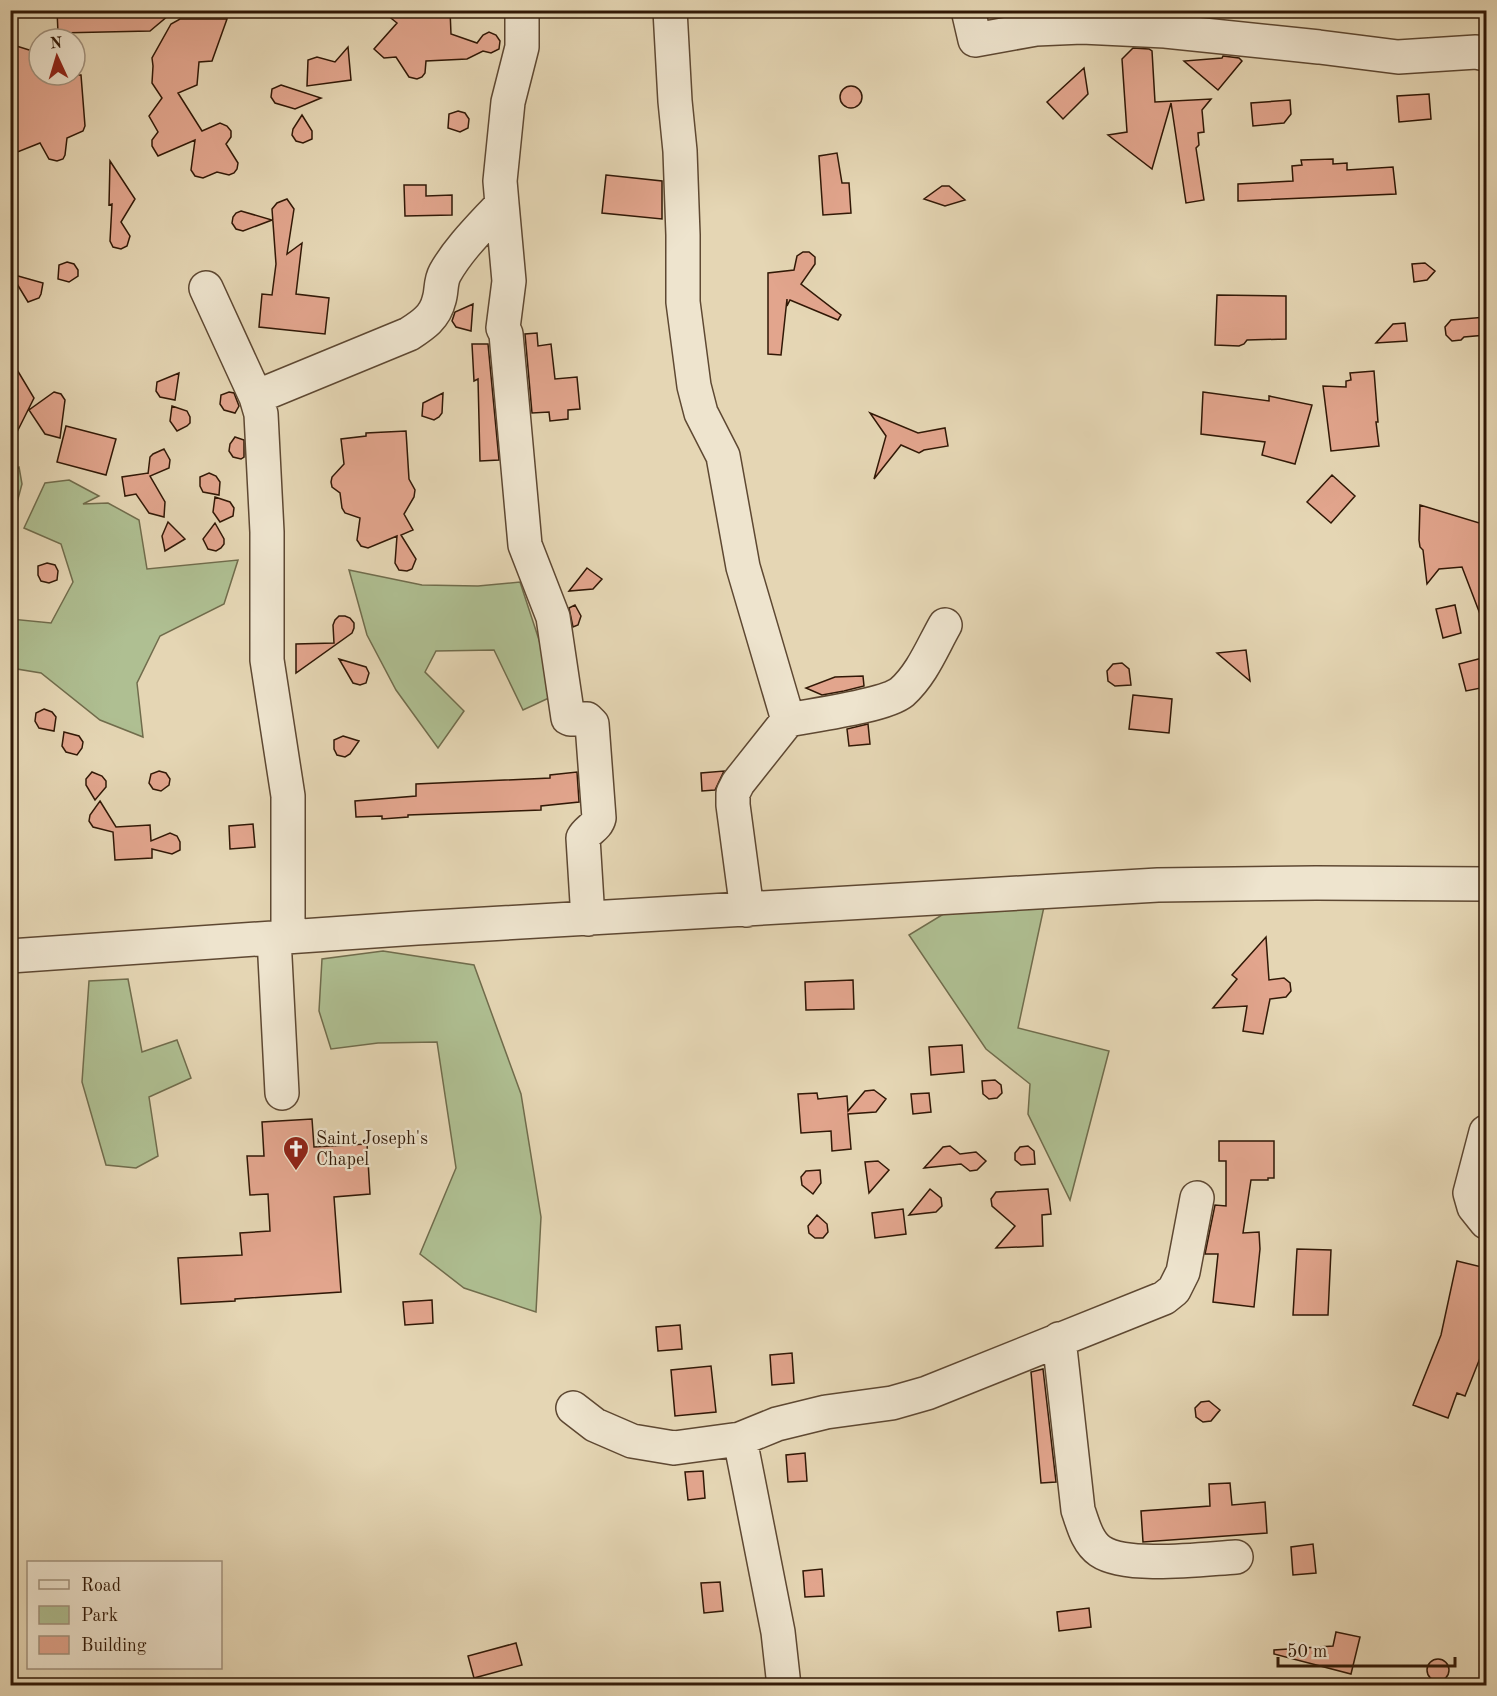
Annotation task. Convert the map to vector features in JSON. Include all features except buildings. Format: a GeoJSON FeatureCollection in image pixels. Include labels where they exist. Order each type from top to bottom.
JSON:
{"type":"FeatureCollection","features":[{"type":"Feature","properties":{"kind":"street"},"geometry":{"type":"LineString","coordinates":[[522,10],[522,47],[508,102],[500,181],[509,281],[503,328],[506,334],[525,545],[553,617],[568,718],[587,719],[592,724],[599,818],[597,824],[583,838],[588,919]]}},
{"type":"Feature","properties":{"kind":"street"},"geometry":{"type":"LineString","coordinates":[[670,10],[680,151],[683,303],[694,387],[701,413],[723,456],[742,567],[788,720]]}},
{"type":"Feature","properties":{"kind":"street"},"geometry":{"type":"LineString","coordinates":[[968,10],[975,40],[1036,29],[1082,27],[1165,31],[1398,57],[1476,52],[1486,54]]}},
{"type":"Feature","properties":{"kind":"street"},"geometry":{"type":"LineString","coordinates":[[256,398],[409,334],[426,324],[434,314],[445,272],[464,246],[502,204]]}},
{"type":"Feature","properties":{"kind":"street"},"geometry":{"type":"LineString","coordinates":[[206,288],[256,398],[261,414],[267,532],[267,660],[288,796],[281,938],[282,1094]]}},
{"type":"Feature","properties":{"kind":"street"},"geometry":{"type":"LineString","coordinates":[[747,910],[733,805],[738,783],[788,720],[864,705],[901,693],[922,669],[945,625]]}},
{"type":"Feature","properties":{"kind":"street"},"geometry":{"type":"LineString","coordinates":[[10,956],[1158,885],[1486,884]]}},
{"type":"Feature","properties":{"kind":"street"},"geometry":{"type":"LineString","coordinates":[[1486,1132],[1470,1193],[1474,1207],[1486,1222]]}},
{"type":"Feature","properties":{"kind":"street"},"geometry":{"type":"LineString","coordinates":[[573,1408],[595,1425],[632,1441],[674,1448],[740,1439],[777,1424],[826,1412],[892,1403],[927,1393],[1164,1298],[1174,1290],[1183,1272],[1197,1198]]}},
{"type":"Feature","properties":{"kind":"street"},"geometry":{"type":"LineString","coordinates":[[1059,1339],[1078,1510],[1086,1533],[1100,1551],[1118,1558],[1142,1562],[1236,1557]]}},
{"type":"Feature","properties":{"kind":"street"},"geometry":{"type":"LineString","coordinates":[[740,1439],[778,1632],[784,1686]]}},
{"type":"Feature","properties":{"kind":"green space"},"geometry":{"type":"Polygon","coordinates":[[[19,467],[22,484],[11,525],[11,471],[19,467]]]}},
{"type":"Feature","properties":{"kind":"green space"},"geometry":{"type":"Polygon","coordinates":[[[69,480],[99,496],[83,504],[108,503],[139,520],[147,569],[238,560],[224,604],[160,636],[137,683],[143,737],[100,720],[41,673],[11,668],[11,619],[51,623],[73,582],[61,544],[24,528],[45,483],[69,480]]]}},
{"type":"Feature","properties":{"kind":"green space"},"geometry":{"type":"Polygon","coordinates":[[[349,570],[422,585],[478,586],[520,582],[541,646],[551,697],[523,710],[494,650],[436,651],[425,672],[464,711],[438,748],[396,690],[367,635],[349,570]]]}},
{"type":"Feature","properties":{"kind":"green space"},"geometry":{"type":"Polygon","coordinates":[[[1045,902],[1018,1028],[1109,1051],[1070,1200],[1028,1114],[1030,1084],[986,1049],[909,935],[955,907],[1045,902]]]}},
{"type":"Feature","properties":{"kind":"green space"},"geometry":{"type":"Polygon","coordinates":[[[383,951],[474,965],[521,1094],[541,1217],[536,1312],[464,1288],[420,1254],[456,1168],[437,1042],[378,1043],[331,1049],[319,1011],[322,959],[383,951]]]}},
{"type":"Feature","properties":{"kind":"green space"},"geometry":{"type":"Polygon","coordinates":[[[128,979],[142,1052],[177,1040],[191,1078],[149,1097],[158,1156],[136,1168],[106,1165],[82,1082],[89,981],[128,979]]]}},
{"type":"Feature","properties":{"kind":"place","name":"Saint Joseph's Chapel"},"geometry":{"type":"Point","coordinates":[296,1172]}}]}
